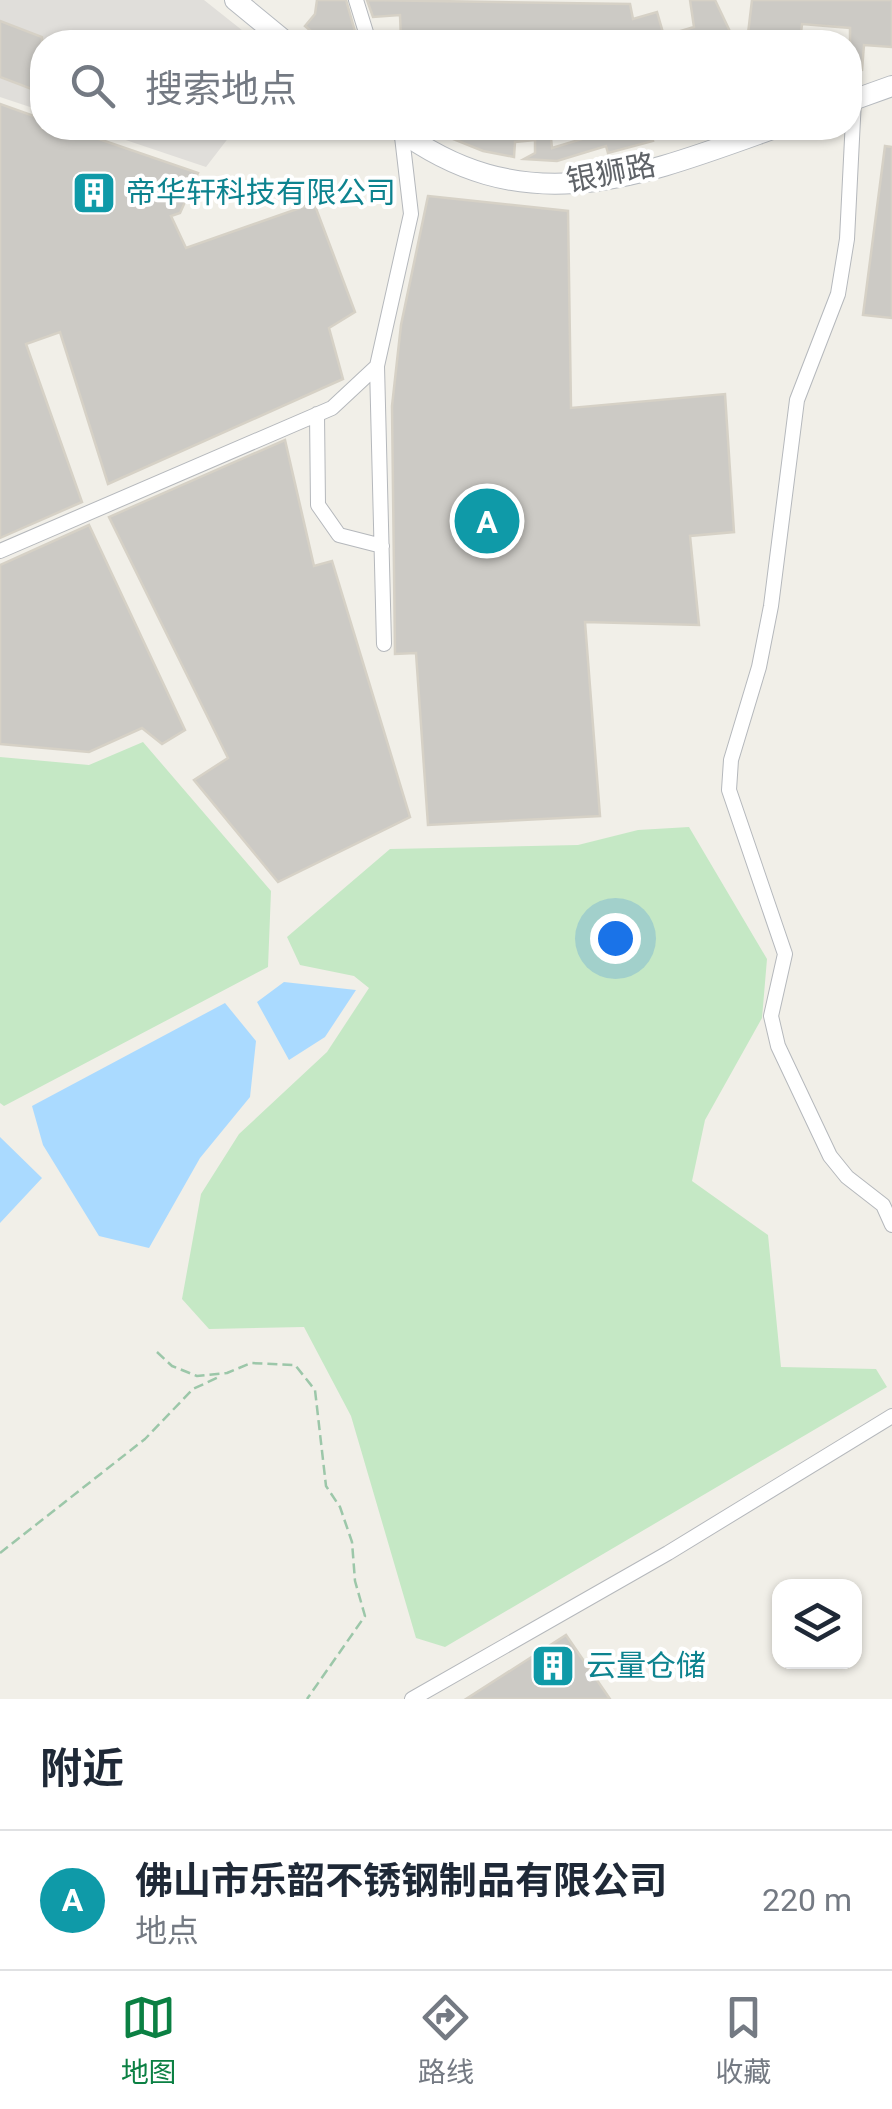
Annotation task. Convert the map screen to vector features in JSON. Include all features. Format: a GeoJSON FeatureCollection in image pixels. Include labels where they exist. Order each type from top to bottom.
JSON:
{"type":"FeatureCollection","features":[{"type":"Feature","properties":{"kind":"main road"},"geometry":{"type":"LineString","coordinates":[[236,0],[272,30]]}},
{"type":"Feature","properties":{"kind":"main road"},"geometry":{"type":"LineString","coordinates":[[862,96],[892,86]]}},
{"type":"Feature","properties":{"kind":"main road","name":"银狮路"},"geometry":{"type":"LineString","coordinates":[[418,140],[481,176],[530,184],[579,184],[742,140]]}},
{"type":"Feature","properties":{"kind":"street"},"geometry":{"type":"LineString","coordinates":[[356,0],[365,30]]}},
{"type":"Feature","properties":{"kind":"street"},"geometry":{"type":"LineString","coordinates":[[384,644],[377,366],[411,214],[401,140]]}},
{"type":"Feature","properties":{"kind":"street"},"geometry":{"type":"LineString","coordinates":[[851,140],[847,239],[838,294],[797,400],[771,606],[759,666],[731,760],[728,790],[785,954],[771,1016],[778,1046],[830,1156],[847,1177],[883,1205],[892,1226]]}},
{"type":"Feature","properties":{"kind":"street"},"geometry":{"type":"LineString","coordinates":[[0,550],[332,408],[377,366]]}},
{"type":"Feature","properties":{"kind":"street"},"geometry":{"type":"LineString","coordinates":[[317,414],[318,505],[338,535],[382,546]]}},
{"type":"Feature","properties":{"kind":"street"},"geometry":{"type":"LineString","coordinates":[[412,1699],[668,1552],[892,1416]]}},
{"type":"Feature","properties":{"kind":"path"},"geometry":{"type":"LineString","coordinates":[[158,1352],[172,1366],[197,1376],[227,1373]]}},
{"type":"Feature","properties":{"kind":"path"},"geometry":{"type":"LineString","coordinates":[[0,1553],[145,1439],[194,1389],[251,1363],[295,1365],[315,1390],[326,1486],[340,1507],[352,1542],[355,1581],[364,1616],[307,1699]]}},
{"type":"Feature","properties":{"kind":"shaded area"},"geometry":{"type":"Polygon","coordinates":[[[0,0],[204,0],[242,30],[30,30],[30,107],[0,97],[0,0]]]}},
{"type":"Feature","properties":{"kind":"shaded area"},"geometry":{"type":"Polygon","coordinates":[[[126,140],[227,140],[206,167],[126,140]]]}},
{"type":"Feature","properties":{"kind":"green space"},"geometry":{"type":"Polygon","coordinates":[[[143,742],[271,891],[268,967],[4,1106],[0,1103],[0,757],[89,765],[143,742]]]}},
{"type":"Feature","properties":{"kind":"green space"},"geometry":{"type":"Polygon","coordinates":[[[689,827],[767,959],[762,1018],[705,1120],[692,1181],[768,1235],[781,1367],[876,1369],[887,1387],[445,1647],[416,1638],[351,1416],[304,1327],[209,1329],[182,1299],[201,1194],[239,1134],[327,1052],[369,988],[354,976],[300,965],[287,937],[390,849],[578,845],[638,830],[689,827]]]}},
{"type":"Feature","properties":{"kind":"water"},"geometry":{"type":"Polygon","coordinates":[[[284,982],[356,990],[325,1037],[289,1060],[257,1002],[284,982]]]}},
{"type":"Feature","properties":{"kind":"water"},"geometry":{"type":"Polygon","coordinates":[[[225,1003],[256,1041],[250,1097],[200,1158],[149,1248],[99,1236],[43,1145],[32,1106],[225,1003]]]}},
{"type":"Feature","properties":{"kind":"water"},"geometry":{"type":"Polygon","coordinates":[[[0,1137],[42,1178],[0,1223],[0,1137]]]}},
{"type":"Feature","properties":{"kind":"building"},"geometry":{"type":"Polygon","coordinates":[[[317,0],[346,0],[355,30],[310,30],[305,26],[315,14],[317,0]]]}},
{"type":"Feature","properties":{"kind":"building"},"geometry":{"type":"Polygon","coordinates":[[[367,0],[630,4],[633,19],[657,12],[662,30],[401,30],[400,15],[373,17],[367,0]]]}},
{"type":"Feature","properties":{"kind":"building"},"geometry":{"type":"Polygon","coordinates":[[[690,0],[715,0],[729,30],[684,30],[694,27],[690,0]]]}},
{"type":"Feature","properties":{"kind":"building"},"geometry":{"type":"Polygon","coordinates":[[[752,0],[892,0],[892,47],[864,45],[862,70],[862,30],[802,24],[801,30],[748,30],[752,0]]]}},
{"type":"Feature","properties":{"kind":"building"},"geometry":{"type":"Polygon","coordinates":[[[0,21],[30,32],[30,88],[0,77],[0,21]]]}},
{"type":"Feature","properties":{"kind":"building"},"geometry":{"type":"Polygon","coordinates":[[[0,104],[30,115],[30,140],[102,140],[198,173],[180,213],[171,216],[186,248],[314,203],[355,312],[329,328],[343,379],[108,484],[60,332],[26,344],[82,502],[0,538],[0,104]]]}},
{"type":"Feature","properties":{"kind":"building"},"geometry":{"type":"Polygon","coordinates":[[[456,140],[535,140],[515,142],[514,157],[456,140]]]}},
{"type":"Feature","properties":{"kind":"building"},"geometry":{"type":"Polygon","coordinates":[[[535,140],[551,140],[552,148],[579,140],[653,141],[608,153],[606,146],[557,161],[524,159],[535,153],[535,140]]]}},
{"type":"Feature","properties":{"kind":"building"},"geometry":{"type":"Polygon","coordinates":[[[885,146],[892,147],[892,318],[863,315],[885,146]]]}},
{"type":"Feature","properties":{"kind":"building"},"geometry":{"type":"Polygon","coordinates":[[[428,196],[568,211],[571,408],[725,394],[734,532],[690,536],[699,625],[585,622],[600,816],[428,825],[416,653],[395,654],[392,406],[401,325],[428,196]]]}},
{"type":"Feature","properties":{"kind":"building"},"geometry":{"type":"Polygon","coordinates":[[[285,440],[314,566],[332,561],[410,817],[278,882],[194,780],[228,758],[109,517],[285,440]]]}},
{"type":"Feature","properties":{"kind":"building"},"geometry":{"type":"Polygon","coordinates":[[[89,525],[185,730],[162,744],[142,728],[89,752],[0,744],[0,565],[89,525]]]}},
{"type":"Feature","properties":{"kind":"building","name":"云量仓储"},"geometry":{"type":"Polygon","coordinates":[[[566,1635],[610,1699],[466,1699],[566,1635]]]}},
{"type":"Feature","properties":{"kind":"place","name":"帝华轩科技有限公司"},"geometry":{"type":"Point","coordinates":[94,193]}},
{"type":"Feature","properties":{"kind":"place","name":"佛山市乐韶不锈钢制品有限公司"},"geometry":{"type":"Point","coordinates":[487,521]}},
{"type":"Feature","properties":{"kind":"place","name":"云量仓储"},"geometry":{"type":"Point","coordinates":[553,1666]}}]}
